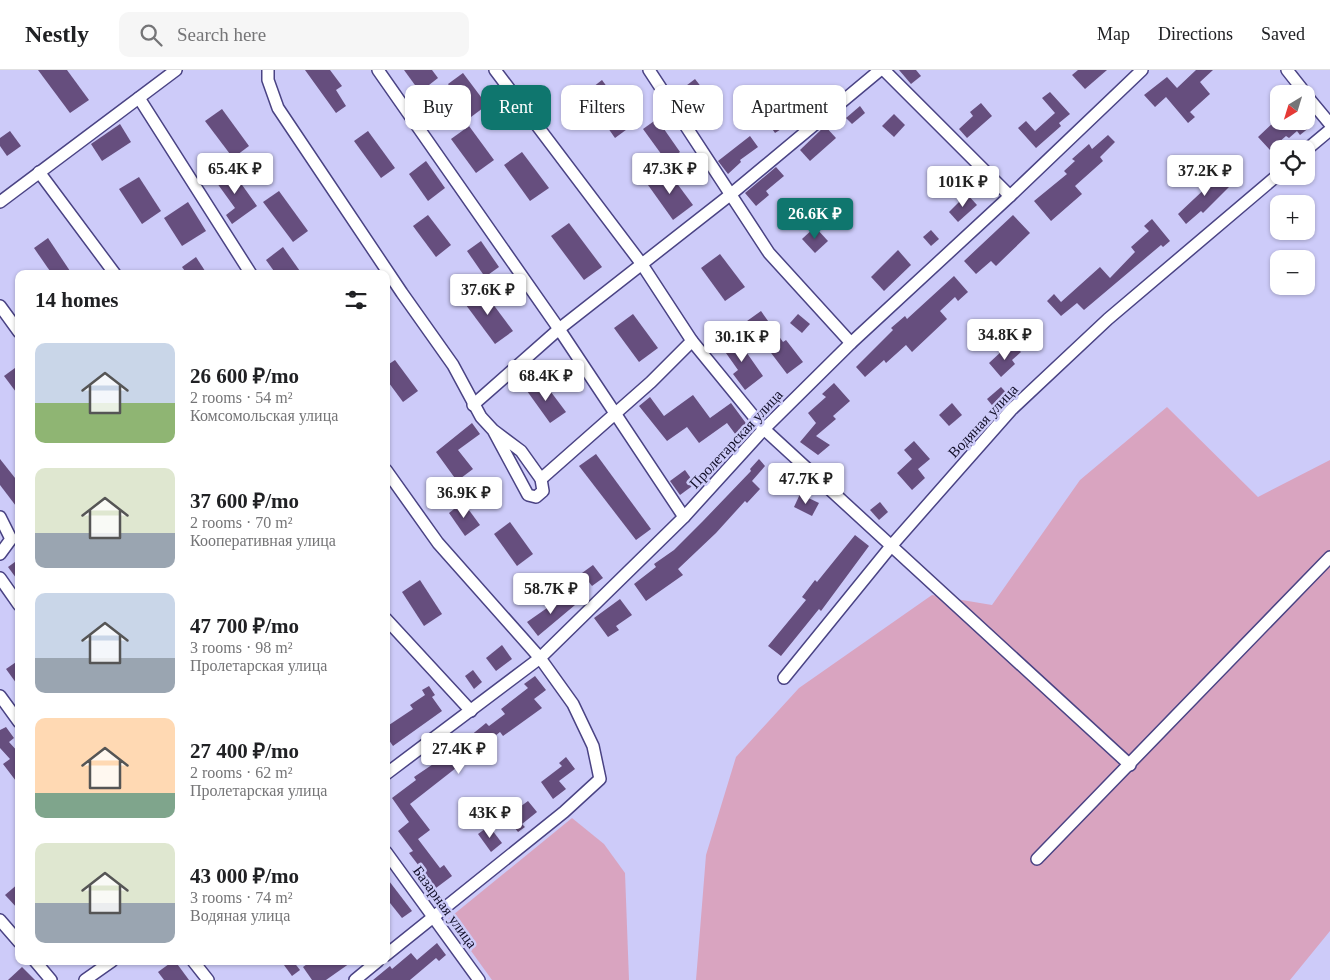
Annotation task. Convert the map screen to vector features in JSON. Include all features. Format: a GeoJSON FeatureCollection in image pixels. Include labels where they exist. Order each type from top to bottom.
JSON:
{"type":"FeatureCollection","features":[{"type":"Feature","properties":{"kind":"street"},"geometry":{"type":"LineString","coordinates":[[0,202],[176,70]]}},
{"type":"Feature","properties":{"kind":"street"},"geometry":{"type":"LineString","coordinates":[[268,70],[268,80],[278,108],[387,270]]}},
{"type":"Feature","properties":{"kind":"street"},"geometry":{"type":"LineString","coordinates":[[378,70],[615,412],[684,517]]}},
{"type":"Feature","properties":{"kind":"street"},"geometry":{"type":"LineString","coordinates":[[496,70],[641,263],[692,341],[764,429],[1130,765]]}},
{"type":"Feature","properties":{"kind":"street"},"geometry":{"type":"LineString","coordinates":[[649,70],[769,253],[851,343]]}},
{"type":"Feature","properties":{"kind":"street"},"geometry":{"type":"LineString","coordinates":[[473,405],[558,329],[730,195],[880,70]]}},
{"type":"Feature","properties":{"kind":"street"},"geometry":{"type":"LineString","coordinates":[[884,70],[1010,196]]}},
{"type":"Feature","properties":{"kind":"street","name":"Пролетарская улица"},"geometry":{"type":"LineString","coordinates":[[390,771],[540,658],[684,517],[764,429],[851,343],[1010,196],[1142,70]]}},
{"type":"Feature","properties":{"kind":"street"},"geometry":{"type":"LineString","coordinates":[[1287,70],[1299,85]]}},
{"type":"Feature","properties":{"kind":"street"},"geometry":{"type":"LineString","coordinates":[[139,98],[248,270]]}},
{"type":"Feature","properties":{"kind":"street"},"geometry":{"type":"LineString","coordinates":[[1315,105],[1330,124]]}},
{"type":"Feature","properties":{"kind":"street"},"geometry":{"type":"LineString","coordinates":[[1315,142],[1330,130]]}},
{"type":"Feature","properties":{"kind":"street"},"geometry":{"type":"LineString","coordinates":[[39,172],[112,270]]}},
{"type":"Feature","properties":{"kind":"street","name":"Водяная улица"},"geometry":{"type":"LineString","coordinates":[[784,678],[892,545],[1011,410],[1108,319],[1270,182]]}},
{"type":"Feature","properties":{"kind":"street"},"geometry":{"type":"LineString","coordinates":[[390,275],[454,365],[473,405],[493,430],[528,495],[536,496],[543,492],[541,479],[520,451],[493,430]]}},
{"type":"Feature","properties":{"kind":"street"},"geometry":{"type":"LineString","coordinates":[[0,306],[15,327]]}},
{"type":"Feature","properties":{"kind":"street"},"geometry":{"type":"LineString","coordinates":[[541,479],[651,382],[692,341]]}},
{"type":"Feature","properties":{"kind":"street"},"geometry":{"type":"LineString","coordinates":[[390,476],[438,543],[540,658],[573,704],[593,746],[600,779],[564,812],[390,952]]}},
{"type":"Feature","properties":{"kind":"street"},"geometry":{"type":"LineString","coordinates":[[0,517],[11,539],[0,554]]}},
{"type":"Feature","properties":{"kind":"street"},"geometry":{"type":"LineString","coordinates":[[1037,859],[1330,557]]}},
{"type":"Feature","properties":{"kind":"street"},"geometry":{"type":"LineString","coordinates":[[0,578],[15,599]]}},
{"type":"Feature","properties":{"kind":"street"},"geometry":{"type":"LineString","coordinates":[[390,623],[471,711]]}},
{"type":"Feature","properties":{"kind":"street"},"geometry":{"type":"LineString","coordinates":[[0,696],[15,717]]}},
{"type":"Feature","properties":{"kind":"street","name":"Базарная улица"},"geometry":{"type":"LineString","coordinates":[[390,858],[479,980]]}},
{"type":"Feature","properties":{"kind":"street"},"geometry":{"type":"LineString","coordinates":[[0,920],[15,937]]}},
{"type":"Feature","properties":{"kind":"street"},"geometry":{"type":"LineString","coordinates":[[38,965],[50,980]]}},
{"type":"Feature","properties":{"kind":"street"},"geometry":{"type":"LineString","coordinates":[[85,980],[106,965]]}},
{"type":"Feature","properties":{"kind":"street"},"geometry":{"type":"LineString","coordinates":[[196,965],[208,980]]}},
{"type":"Feature","properties":{"kind":"street"},"geometry":{"type":"LineString","coordinates":[[355,980],[373,965]]}},
{"type":"Feature","properties":{"kind":"shaded area"},"geometry":{"type":"Polygon","coordinates":[[[1167,407],[1258,497],[1330,460],[1330,931],[1290,980],[696,980],[706,855],[736,757],[799,688],[932,595],[992,605],[1080,480],[1167,407]]]}},
{"type":"Feature","properties":{"kind":"shaded area"},"geometry":{"type":"Polygon","coordinates":[[[572,818],[604,844],[625,873],[629,980],[492,980],[448,919],[572,818]]]}},
{"type":"Feature","properties":{"kind":"building"},"geometry":{"type":"Polygon","coordinates":[[[38,70],[67,70],[89,100],[70,113],[38,70]]]}},
{"type":"Feature","properties":{"kind":"building"},"geometry":{"type":"Polygon","coordinates":[[[305,70],[330,70],[342,86],[336,90],[346,106],[336,113],[305,70]]]}},
{"type":"Feature","properties":{"kind":"building"},"geometry":{"type":"Polygon","coordinates":[[[404,70],[432,70],[438,78],[429,85],[415,85],[404,70]]]}},
{"type":"Feature","properties":{"kind":"building"},"geometry":{"type":"Polygon","coordinates":[[[899,70],[916,70],[921,76],[911,84],[899,70]]]}},
{"type":"Feature","properties":{"kind":"building"},"geometry":{"type":"Polygon","coordinates":[[[1078,70],[1107,70],[1085,89],[1072,75],[1078,70]]]}},
{"type":"Feature","properties":{"kind":"building"},"geometry":{"type":"Polygon","coordinates":[[[1196,70],[1213,70],[1200,82],[1210,94],[1190,112],[1195,117],[1188,123],[1166,97],[1155,107],[1144,95],[1167,77],[1177,88],[1196,70]]]}},
{"type":"Feature","properties":{"kind":"building"},"geometry":{"type":"Polygon","coordinates":[[[463,73],[481,97],[481,110],[471,117],[471,85],[448,84],[463,73]]]}},
{"type":"Feature","properties":{"kind":"building"},"geometry":{"type":"Polygon","coordinates":[[[695,79],[700,85],[687,85],[695,79]]]}},
{"type":"Feature","properties":{"kind":"building"},"geometry":{"type":"Polygon","coordinates":[[[602,80],[606,85],[596,85],[602,80]]]}},
{"type":"Feature","properties":{"kind":"building"},"geometry":{"type":"Polygon","coordinates":[[[1050,92],[1070,114],[1059,123],[1061,126],[1036,148],[1018,128],[1026,121],[1035,131],[1055,113],[1042,98],[1050,92]]]}},
{"type":"Feature","properties":{"kind":"building"},"geometry":{"type":"Polygon","coordinates":[[[981,103],[992,116],[967,138],[959,129],[973,116],[970,112],[981,103]]]}},
{"type":"Feature","properties":{"kind":"building"},"geometry":{"type":"Polygon","coordinates":[[[860,106],[865,113],[852,124],[846,118],[860,106]]]}},
{"type":"Feature","properties":{"kind":"building"},"geometry":{"type":"Polygon","coordinates":[[[222,109],[249,146],[233,158],[205,121],[222,109]]]}},
{"type":"Feature","properties":{"kind":"building"},"geometry":{"type":"Polygon","coordinates":[[[894,114],[905,125],[894,137],[882,126],[894,114]]]}},
{"type":"Feature","properties":{"kind":"building"},"geometry":{"type":"Polygon","coordinates":[[[653,122],[653,130],[665,130],[680,152],[667,162],[643,129],[653,122]]]}},
{"type":"Feature","properties":{"kind":"building"},"geometry":{"type":"Polygon","coordinates":[[[120,124],[131,142],[102,161],[91,144],[120,124]]]}},
{"type":"Feature","properties":{"kind":"building"},"geometry":{"type":"Polygon","coordinates":[[[1270,126],[1270,130],[1306,130],[1300,135],[1297,131],[1289,138],[1286,136],[1281,140],[1270,140],[1270,150],[1258,137],[1270,126]]]}},
{"type":"Feature","properties":{"kind":"building"},"geometry":{"type":"Polygon","coordinates":[[[471,129],[494,160],[476,173],[451,139],[463,130],[471,129]]]}},
{"type":"Feature","properties":{"kind":"building"},"geometry":{"type":"Polygon","coordinates":[[[609,130],[626,130],[615,138],[609,130]]]}},
{"type":"Feature","properties":{"kind":"building"},"geometry":{"type":"Polygon","coordinates":[[[821,130],[829,130],[836,138],[810,161],[800,150],[821,130]]]}},
{"type":"Feature","properties":{"kind":"building"},"geometry":{"type":"Polygon","coordinates":[[[10,131],[21,146],[7,156],[0,146],[0,138],[10,131]]]}},
{"type":"Feature","properties":{"kind":"building"},"geometry":{"type":"Polygon","coordinates":[[[368,131],[395,168],[381,178],[354,141],[368,131]]]}},
{"type":"Feature","properties":{"kind":"building"},"geometry":{"type":"Polygon","coordinates":[[[1108,135],[1115,142],[1100,157],[1103,161],[1075,186],[1082,194],[1051,221],[1034,201],[1067,174],[1064,171],[1075,161],[1072,159],[1089,144],[1092,149],[1108,135]]]}},
{"type":"Feature","properties":{"kind":"building"},"geometry":{"type":"Polygon","coordinates":[[[750,136],[758,147],[740,160],[741,162],[728,174],[718,161],[750,136]]]}},
{"type":"Feature","properties":{"kind":"building"},"geometry":{"type":"Polygon","coordinates":[[[522,152],[549,188],[530,201],[504,165],[522,152]]]}},
{"type":"Feature","properties":{"kind":"building"},"geometry":{"type":"Polygon","coordinates":[[[426,161],[445,188],[428,201],[409,174],[426,161]]]}},
{"type":"Feature","properties":{"kind":"building"},"geometry":{"type":"Polygon","coordinates":[[[776,167],[784,176],[766,191],[769,195],[756,206],[745,193],[776,167]]]}},
{"type":"Feature","properties":{"kind":"building"},"geometry":{"type":"Polygon","coordinates":[[[230,168],[257,206],[232,224],[226,215],[235,208],[214,179],[230,168]]]}},
{"type":"Feature","properties":{"kind":"building"},"geometry":{"type":"Polygon","coordinates":[[[1215,169],[1230,186],[1203,213],[1201,211],[1186,224],[1178,214],[1211,183],[1206,178],[1215,169]]]}},
{"type":"Feature","properties":{"kind":"building"},"geometry":{"type":"Polygon","coordinates":[[[667,170],[693,205],[673,220],[648,185],[667,170]]]}},
{"type":"Feature","properties":{"kind":"building"},"geometry":{"type":"Polygon","coordinates":[[[139,177],[161,211],[142,224],[119,189],[139,177]]]}},
{"type":"Feature","properties":{"kind":"building"},"geometry":{"type":"Polygon","coordinates":[[[279,191],[308,231],[293,242],[263,202],[279,191]]]}},
{"type":"Feature","properties":{"kind":"building"},"geometry":{"type":"Polygon","coordinates":[[[967,194],[977,205],[958,222],[949,212],[967,194]]]}},
{"type":"Feature","properties":{"kind":"building"},"geometry":{"type":"Polygon","coordinates":[[[188,202],[206,231],[182,246],[164,218],[188,202]]]}},
{"type":"Feature","properties":{"kind":"building"},"geometry":{"type":"Polygon","coordinates":[[[428,215],[451,245],[436,257],[413,226],[428,215]]]}},
{"type":"Feature","properties":{"kind":"building"},"geometry":{"type":"Polygon","coordinates":[[[1013,215],[1030,233],[996,266],[991,261],[976,274],[964,261],[1013,215]]]}},
{"type":"Feature","properties":{"kind":"building"},"geometry":{"type":"Polygon","coordinates":[[[1152,219],[1170,241],[1163,247],[1161,245],[1084,310],[1077,303],[1061,316],[1047,301],[1054,294],[1061,302],[1100,267],[1110,278],[1135,252],[1131,247],[1149,231],[1144,226],[1152,219]]]}},
{"type":"Feature","properties":{"kind":"building"},"geometry":{"type":"Polygon","coordinates":[[[569,223],[602,267],[584,280],[551,236],[569,223]]]}},
{"type":"Feature","properties":{"kind":"building"},"geometry":{"type":"Polygon","coordinates":[[[815,227],[828,241],[815,253],[802,239],[815,227]]]}},
{"type":"Feature","properties":{"kind":"building"},"geometry":{"type":"Polygon","coordinates":[[[931,230],[939,239],[931,246],[923,237],[931,230]]]}},
{"type":"Feature","properties":{"kind":"building"},"geometry":{"type":"Polygon","coordinates":[[[48,238],[69,270],[49,270],[34,248],[48,238]]]}},
{"type":"Feature","properties":{"kind":"building"},"geometry":{"type":"Polygon","coordinates":[[[481,241],[499,267],[485,277],[467,251],[481,241]]]}},
{"type":"Feature","properties":{"kind":"building"},"geometry":{"type":"Polygon","coordinates":[[[283,247],[299,270],[273,270],[266,260],[283,247]]]}},
{"type":"Feature","properties":{"kind":"building"},"geometry":{"type":"Polygon","coordinates":[[[898,250],[911,265],[884,291],[871,277],[898,250]]]}},
{"type":"Feature","properties":{"kind":"building"},"geometry":{"type":"Polygon","coordinates":[[[720,254],[745,287],[725,301],[701,268],[720,254]]]}},
{"type":"Feature","properties":{"kind":"building"},"geometry":{"type":"Polygon","coordinates":[[[196,257],[204,270],[184,270],[182,267],[196,257]]]}},
{"type":"Feature","properties":{"kind":"building"},"geometry":{"type":"Polygon","coordinates":[[[954,276],[968,292],[958,301],[955,297],[940,311],[947,319],[912,352],[906,345],[886,363],[884,360],[865,377],[856,367],[893,330],[891,328],[905,316],[907,319],[954,276]]]}},
{"type":"Feature","properties":{"kind":"building"},"geometry":{"type":"Polygon","coordinates":[[[481,288],[513,331],[495,344],[463,301],[481,288]]]}},
{"type":"Feature","properties":{"kind":"building"},"geometry":{"type":"Polygon","coordinates":[[[761,311],[783,342],[786,340],[803,362],[787,374],[747,321],[761,311]]]}},
{"type":"Feature","properties":{"kind":"building"},"geometry":{"type":"Polygon","coordinates":[[[633,314],[658,348],[639,362],[614,328],[633,314]]]}},
{"type":"Feature","properties":{"kind":"building"},"geometry":{"type":"Polygon","coordinates":[[[798,314],[810,324],[802,333],[790,323],[798,314]]]}},
{"type":"Feature","properties":{"kind":"building"},"geometry":{"type":"Polygon","coordinates":[[[735,336],[763,376],[745,390],[733,374],[738,370],[721,346],[735,336]]]}},
{"type":"Feature","properties":{"kind":"building"},"geometry":{"type":"Polygon","coordinates":[[[1014,345],[1021,352],[1012,360],[1015,364],[1001,377],[989,363],[1003,350],[1005,353],[1014,345]]]}},
{"type":"Feature","properties":{"kind":"building"},"geometry":{"type":"Polygon","coordinates":[[[395,360],[418,391],[403,402],[390,384],[390,363],[395,360]]]}},
{"type":"Feature","properties":{"kind":"building"},"geometry":{"type":"Polygon","coordinates":[[[15,368],[15,391],[4,376],[15,368]]]}},
{"type":"Feature","properties":{"kind":"building"},"geometry":{"type":"Polygon","coordinates":[[[542,380],[566,412],[550,423],[527,391],[542,380]]]}},
{"type":"Feature","properties":{"kind":"building"},"geometry":{"type":"Polygon","coordinates":[[[834,383],[850,401],[833,416],[836,419],[816,436],[830,445],[818,455],[800,442],[816,423],[808,413],[826,397],[822,394],[834,383]]]}},
{"type":"Feature","properties":{"kind":"building"},"geometry":{"type":"Polygon","coordinates":[[[1001,387],[1011,398],[996,410],[987,399],[1001,387]]]}},
{"type":"Feature","properties":{"kind":"building"},"geometry":{"type":"Polygon","coordinates":[[[693,395],[710,418],[731,403],[748,426],[736,435],[727,423],[699,443],[687,427],[667,441],[639,406],[650,397],[664,416],[693,395]]]}},
{"type":"Feature","properties":{"kind":"building"},"geometry":{"type":"Polygon","coordinates":[[[952,403],[962,415],[949,426],[939,415],[952,403]]]}},
{"type":"Feature","properties":{"kind":"building"},"geometry":{"type":"Polygon","coordinates":[[[472,423],[480,434],[458,450],[473,469],[457,481],[436,452],[472,423]]]}},
{"type":"Feature","properties":{"kind":"building"},"geometry":{"type":"Polygon","coordinates":[[[914,441],[930,459],[918,469],[925,478],[912,490],[897,473],[912,459],[904,450],[914,441]]]}},
{"type":"Feature","properties":{"kind":"building"},"geometry":{"type":"Polygon","coordinates":[[[596,454],[651,529],[636,540],[579,466],[596,454]]]}},
{"type":"Feature","properties":{"kind":"building"},"geometry":{"type":"Polygon","coordinates":[[[0,459],[15,478],[15,505],[0,485],[0,459]]]}},
{"type":"Feature","properties":{"kind":"building"},"geometry":{"type":"Polygon","coordinates":[[[759,459],[765,466],[752,481],[760,489],[747,503],[745,501],[716,533],[678,569],[683,575],[646,601],[634,584],[656,567],[654,564],[674,550],[703,521],[751,471],[750,469],[759,459]]]}},
{"type":"Feature","properties":{"kind":"building"},"geometry":{"type":"Polygon","coordinates":[[[685,470],[695,484],[680,495],[670,481],[685,470]]]}},
{"type":"Feature","properties":{"kind":"building"},"geometry":{"type":"Polygon","coordinates":[[[800,494],[819,503],[812,516],[794,507],[800,494]]]}},
{"type":"Feature","properties":{"kind":"building"},"geometry":{"type":"Polygon","coordinates":[[[463,502],[480,525],[465,536],[449,513],[463,502]]]}},
{"type":"Feature","properties":{"kind":"building"},"geometry":{"type":"Polygon","coordinates":[[[880,502],[888,512],[879,520],[870,510],[880,502]]]}},
{"type":"Feature","properties":{"kind":"building"},"geometry":{"type":"Polygon","coordinates":[[[510,522],[533,554],[517,566],[494,534],[510,522]]]}},
{"type":"Feature","properties":{"kind":"building"},"geometry":{"type":"Polygon","coordinates":[[[855,535],[869,546],[821,611],[819,609],[781,656],[768,646],[806,600],[802,597],[815,580],[817,582],[855,535]]]}},
{"type":"Feature","properties":{"kind":"building"},"geometry":{"type":"Polygon","coordinates":[[[15,562],[15,577],[8,567],[15,562]]]}},
{"type":"Feature","properties":{"kind":"building"},"geometry":{"type":"Polygon","coordinates":[[[593,565],[603,578],[592,586],[582,573],[593,565]]]}},
{"type":"Feature","properties":{"kind":"building"},"geometry":{"type":"Polygon","coordinates":[[[420,580],[442,614],[424,626],[402,592],[420,580]]]}},
{"type":"Feature","properties":{"kind":"building"},"geometry":{"type":"Polygon","coordinates":[[[567,594],[575,605],[538,636],[527,622],[567,594]]]}},
{"type":"Feature","properties":{"kind":"building"},"geometry":{"type":"Polygon","coordinates":[[[620,599],[632,615],[616,626],[619,630],[608,637],[594,618],[620,599]]]}},
{"type":"Feature","properties":{"kind":"building"},"geometry":{"type":"Polygon","coordinates":[[[502,645],[512,659],[496,671],[486,658],[502,645]]]}},
{"type":"Feature","properties":{"kind":"building"},"geometry":{"type":"Polygon","coordinates":[[[15,663],[15,681],[6,669],[15,663]]]}},
{"type":"Feature","properties":{"kind":"building"},"geometry":{"type":"Polygon","coordinates":[[[473,670],[482,682],[474,689],[465,676],[473,670]]]}},
{"type":"Feature","properties":{"kind":"building"},"geometry":{"type":"Polygon","coordinates":[[[535,676],[546,690],[534,699],[542,708],[503,736],[500,732],[480,748],[485,755],[474,763],[470,757],[410,804],[430,830],[418,839],[440,868],[444,865],[452,876],[436,888],[409,853],[413,851],[398,831],[409,822],[392,798],[416,780],[414,777],[448,754],[486,723],[489,726],[505,714],[501,709],[528,688],[524,684],[535,676]]]}},
{"type":"Feature","properties":{"kind":"building"},"geometry":{"type":"Polygon","coordinates":[[[429,686],[435,695],[432,697],[442,711],[393,746],[390,742],[390,724],[413,709],[410,705],[425,695],[422,690],[429,686]]]}},
{"type":"Feature","properties":{"kind":"building"},"geometry":{"type":"Polygon","coordinates":[[[6,727],[14,738],[9,742],[15,749],[15,780],[3,764],[10,759],[0,748],[0,730],[6,727]]]}},
{"type":"Feature","properties":{"kind":"building"},"geometry":{"type":"Polygon","coordinates":[[[566,757],[575,769],[559,781],[566,789],[553,799],[541,782],[562,766],[559,763],[566,757]]]}},
{"type":"Feature","properties":{"kind":"building"},"geometry":{"type":"Polygon","coordinates":[[[528,801],[537,812],[522,824],[525,827],[518,832],[510,822],[521,814],[517,809],[528,801]]]}},
{"type":"Feature","properties":{"kind":"building"},"geometry":{"type":"Polygon","coordinates":[[[489,826],[502,843],[491,852],[478,834],[489,826]]]}},
{"type":"Feature","properties":{"kind":"building"},"geometry":{"type":"Polygon","coordinates":[[[390,882],[412,911],[402,918],[390,903],[390,882]]]}},
{"type":"Feature","properties":{"kind":"building"},"geometry":{"type":"Polygon","coordinates":[[[15,886],[15,906],[5,895],[15,886]]]}},
{"type":"Feature","properties":{"kind":"building"},"geometry":{"type":"Polygon","coordinates":[[[437,943],[446,955],[439,961],[436,958],[410,980],[373,980],[390,966],[392,969],[411,953],[417,960],[437,943]]]}},
{"type":"Feature","properties":{"kind":"building"},"geometry":{"type":"Polygon","coordinates":[[[168,965],[178,965],[189,980],[164,980],[158,972],[168,965]]]}},
{"type":"Feature","properties":{"kind":"building"},"geometry":{"type":"Polygon","coordinates":[[[284,965],[296,965],[300,970],[292,976],[284,965]]]}},
{"type":"Feature","properties":{"kind":"building"},"geometry":{"type":"Polygon","coordinates":[[[306,965],[347,965],[326,980],[312,980],[303,967],[306,965]]]}},
{"type":"Feature","properties":{"kind":"building"},"geometry":{"type":"Polygon","coordinates":[[[22,967],[35,980],[8,980],[22,967]]]}}]}
